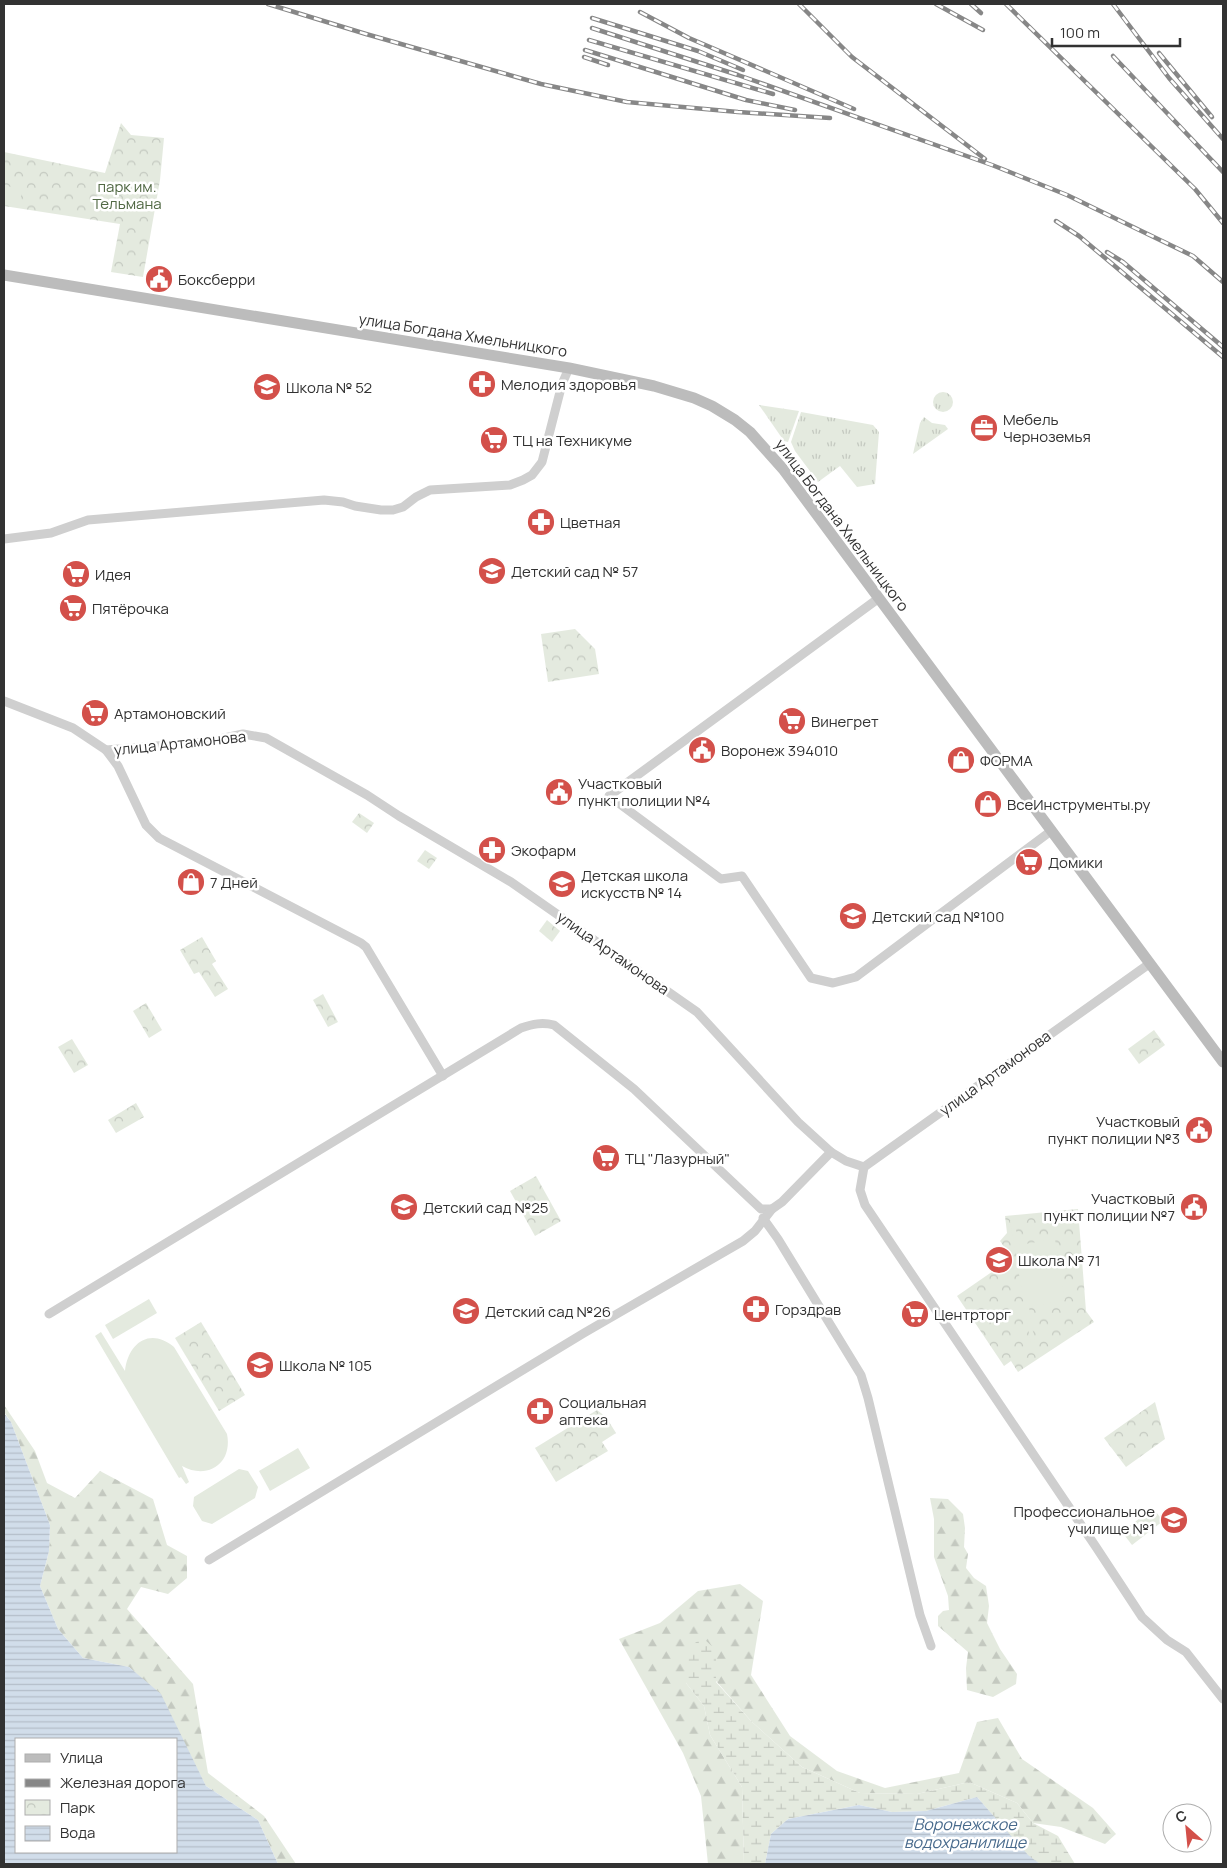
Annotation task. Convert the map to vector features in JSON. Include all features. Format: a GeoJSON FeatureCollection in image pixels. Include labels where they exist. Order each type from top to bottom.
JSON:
{"type":"FeatureCollection","features":[{"type":"Feature","properties":{"kind":"main road","name":"улица Богдана Хмельницкого"},"geometry":{"type":"LineString","coordinates":[[4,274],[568,368],[679,393],[712,406],[735,420],[765,447],[783,469],[1223,1062]]}},
{"type":"Feature","properties":{"kind":"street"},"geometry":{"type":"LineString","coordinates":[[4,539],[51,533],[88,520],[324,500],[381,510],[393,510],[403,507],[416,497],[430,490],[514,484],[532,474],[542,462],[562,384],[568,368]]}},
{"type":"Feature","properties":{"kind":"street"},"geometry":{"type":"LineString","coordinates":[[879,598],[609,796],[721,879],[742,876],[811,978],[833,983],[856,977],[1051,831]]}},
{"type":"Feature","properties":{"kind":"street","name":"улица Артамонова"},"geometry":{"type":"LineString","coordinates":[[4,701],[74,728],[106,750],[206,742],[243,734],[266,738],[367,795],[399,816],[512,882],[697,1012],[798,1122],[832,1152],[846,1161],[864,1167],[1149,964]]}},
{"type":"Feature","properties":{"kind":"street"},"geometry":{"type":"LineString","coordinates":[[106,750],[118,766],[146,824],[159,838],[361,942],[443,1076]]}},
{"type":"Feature","properties":{"kind":"street"},"geometry":{"type":"LineString","coordinates":[[49,1314],[521,1028],[544,1023],[554,1025],[634,1089],[761,1209],[772,1209]]}},
{"type":"Feature","properties":{"kind":"street"},"geometry":{"type":"LineString","coordinates":[[209,1560],[577,1338],[743,1241],[755,1231],[763,1218],[772,1209],[782,1202],[832,1152]]}},
{"type":"Feature","properties":{"kind":"street"},"geometry":{"type":"LineString","coordinates":[[864,1167],[860,1190],[864,1205],[1008,1416],[1133,1605],[1156,1631],[1186,1652],[1223,1699]]}},
{"type":"Feature","properties":{"kind":"street"},"geometry":{"type":"LineString","coordinates":[[763,1218],[782,1244],[861,1375],[920,1615],[931,1646]]}},
{"type":"Feature","properties":{"kind":"green space","name":"парк им. Тельмана"},"geometry":{"type":"Polygon","coordinates":[[[121,123],[131,135],[164,138],[160,180],[143,277],[111,272],[120,224],[4,206],[4,152],[105,173],[121,123]]]}},
{"type":"Feature","properties":{"kind":"green space"},"geometry":{"type":"Polygon","coordinates":[[[4,186],[22,188],[20,204],[4,201],[4,186]]]}},
{"type":"Feature","properties":{"kind":"green space"},"geometry":{"type":"Polygon","coordinates":[[[943,392],[950,395],[953,402],[950,409],[943,412],[936,409],[933,402],[936,395],[943,392]]]}},
{"type":"Feature","properties":{"kind":"green space"},"geometry":{"type":"Polygon","coordinates":[[[759,405],[799,411],[788,442],[784,441],[759,405]]]}},
{"type":"Feature","properties":{"kind":"green space"},"geometry":{"type":"Polygon","coordinates":[[[801,412],[873,425],[879,432],[875,484],[857,487],[840,466],[818,482],[795,451],[791,442],[801,412]]]}},
{"type":"Feature","properties":{"kind":"green space"},"geometry":{"type":"Polygon","coordinates":[[[924,417],[932,423],[945,425],[948,429],[913,454],[920,423],[924,417]]]}},
{"type":"Feature","properties":{"kind":"green space"},"geometry":{"type":"Polygon","coordinates":[[[575,629],[595,649],[599,674],[548,682],[541,634],[575,629]]]}},
{"type":"Feature","properties":{"kind":"green space"},"geometry":{"type":"Polygon","coordinates":[[[359,813],[374,823],[367,833],[352,822],[359,813]]]}},
{"type":"Feature","properties":{"kind":"green space"},"geometry":{"type":"Polygon","coordinates":[[[425,850],[437,858],[429,869],[417,861],[425,850]]]}},
{"type":"Feature","properties":{"kind":"green space"},"geometry":{"type":"Polygon","coordinates":[[[547,920],[560,931],[552,942],[539,931],[547,920]]]}},
{"type":"Feature","properties":{"kind":"green space"},"geometry":{"type":"Polygon","coordinates":[[[202,937],[216,961],[212,964],[228,989],[215,997],[199,972],[194,974],[180,950],[202,937]]]}},
{"type":"Feature","properties":{"kind":"green space"},"geometry":{"type":"Polygon","coordinates":[[[323,994],[338,1022],[328,1027],[313,1000],[323,994]]]}},
{"type":"Feature","properties":{"kind":"green space"},"geometry":{"type":"Polygon","coordinates":[[[146,1003],[162,1030],[149,1038],[133,1011],[146,1003]]]}},
{"type":"Feature","properties":{"kind":"green space"},"geometry":{"type":"Polygon","coordinates":[[[1154,1030],[1165,1045],[1139,1064],[1128,1049],[1154,1030]]]}},
{"type":"Feature","properties":{"kind":"green space"},"geometry":{"type":"Polygon","coordinates":[[[72,1039],[88,1065],[74,1073],[58,1047],[72,1039]]]}},
{"type":"Feature","properties":{"kind":"green space"},"geometry":{"type":"Polygon","coordinates":[[[136,1103],[144,1117],[116,1133],[108,1120],[136,1103]]]}},
{"type":"Feature","properties":{"kind":"green space"},"geometry":{"type":"Polygon","coordinates":[[[536,1176],[561,1221],[535,1236],[510,1191],[536,1176]]]}},
{"type":"Feature","properties":{"kind":"green space"},"geometry":{"type":"Polygon","coordinates":[[[1078,1209],[1086,1311],[1094,1322],[1018,1372],[1011,1361],[1004,1366],[957,1296],[1012,1258],[1000,1241],[1007,1233],[1005,1216],[1078,1209]]]}},
{"type":"Feature","properties":{"kind":"green space"},"geometry":{"type":"Polygon","coordinates":[[[1014,1220],[1019,1245],[1055,1239],[1065,1300],[1029,1307],[1035,1344],[1031,1345],[1010,1221],[1014,1220]]]}},
{"type":"Feature","properties":{"kind":"green space"},"geometry":{"type":"Polygon","coordinates":[[[149,1299],[157,1313],[113,1339],[105,1325],[149,1299]]]}},
{"type":"Feature","properties":{"kind":"green space"},"geometry":{"type":"Polygon","coordinates":[[[201,1322],[245,1395],[219,1411],[175,1338],[201,1322]]]}},
{"type":"Feature","properties":{"kind":"green space"},"geometry":{"type":"Polygon","coordinates":[[[101,1332],[125,1371],[131,1353],[135,1346],[142,1341],[149,1338],[157,1338],[174,1347],[227,1434],[228,1445],[222,1461],[209,1470],[191,1470],[182,1466],[189,1482],[186,1484],[181,1477],[179,1478],[95,1336],[101,1332]]]}},
{"type":"Feature","properties":{"kind":"green space"},"geometry":{"type":"Polygon","coordinates":[[[1155,1402],[1165,1439],[1126,1467],[1104,1438],[1155,1402]]]}},
{"type":"Feature","properties":{"kind":"green space"},"geometry":{"type":"Polygon","coordinates":[[[4,1405],[35,1451],[47,1483],[75,1498],[100,1471],[153,1499],[167,1545],[187,1556],[187,1578],[168,1594],[141,1587],[127,1609],[193,1684],[208,1773],[264,1816],[296,1864],[278,1864],[258,1820],[206,1786],[159,1694],[129,1667],[83,1658],[58,1629],[40,1586],[49,1551],[50,1525],[11,1422],[4,1412],[4,1405]]]}},
{"type":"Feature","properties":{"kind":"green space"},"geometry":{"type":"Polygon","coordinates":[[[597,1410],[606,1417],[616,1433],[602,1442],[608,1451],[556,1482],[535,1448],[597,1410]]]}},
{"type":"Feature","properties":{"kind":"green space"},"geometry":{"type":"Polygon","coordinates":[[[298,1448],[310,1468],[270,1491],[259,1471],[298,1448]]]}},
{"type":"Feature","properties":{"kind":"green space"},"geometry":{"type":"Polygon","coordinates":[[[239,1469],[248,1471],[258,1487],[255,1498],[212,1524],[202,1521],[193,1506],[194,1497],[239,1469]]]}},
{"type":"Feature","properties":{"kind":"green space"},"geometry":{"type":"Polygon","coordinates":[[[930,1498],[948,1499],[963,1514],[965,1528],[964,1547],[968,1554],[966,1568],[974,1578],[986,1586],[989,1606],[987,1623],[1000,1649],[1017,1674],[1016,1684],[993,1697],[967,1690],[966,1668],[968,1652],[938,1626],[938,1616],[943,1611],[949,1610],[948,1596],[934,1557],[934,1519],[930,1498]]]}},
{"type":"Feature","properties":{"kind":"green space"},"geometry":{"type":"Polygon","coordinates":[[[1153,1508],[1163,1521],[1132,1545],[1122,1532],[1153,1508]]]}},
{"type":"Feature","properties":{"kind":"green space"},"geometry":{"type":"Polygon","coordinates":[[[740,1584],[763,1601],[751,1675],[790,1736],[837,1771],[885,1788],[959,1773],[977,1722],[998,1718],[1022,1759],[1093,1808],[1116,1834],[1105,1844],[1061,1827],[1033,1823],[1017,1803],[969,1782],[917,1794],[860,1793],[802,1767],[751,1721],[716,1681],[716,1650],[686,1683],[704,1706],[710,1735],[742,1787],[744,1864],[708,1864],[701,1796],[683,1753],[619,1639],[660,1623],[698,1591],[740,1584]]]}},
{"type":"Feature","properties":{"kind":"green space"},"geometry":{"type":"Polygon","coordinates":[[[703,1638],[716,1650],[716,1682],[751,1721],[802,1767],[860,1793],[917,1794],[969,1782],[1017,1803],[1033,1823],[1058,1836],[1075,1864],[1040,1864],[1028,1856],[977,1797],[926,1811],[892,1812],[859,1805],[788,1819],[771,1834],[765,1864],[744,1864],[742,1787],[710,1735],[704,1706],[686,1683],[690,1646],[703,1638]]]}},
{"type":"Feature","properties":{"kind":"water"},"geometry":{"type":"Polygon","coordinates":[[[4,1413],[11,1422],[50,1525],[49,1551],[40,1586],[58,1629],[83,1658],[129,1667],[161,1694],[206,1786],[258,1820],[278,1864],[4,1864],[4,1413]]]}},
{"type":"Feature","properties":{"kind":"water","name":"Воронежское водохранилище"},"geometry":{"type":"Polygon","coordinates":[[[977,1797],[1028,1855],[1040,1864],[765,1864],[771,1834],[788,1819],[859,1805],[892,1812],[926,1811],[977,1797]]]}},
{"type":"Feature","properties":{"kind":"railway"},"geometry":{"type":"LineString","coordinates":[[268,4],[541,84],[627,102],[830,118]]}},
{"type":"Feature","properties":{"kind":"railway"},"geometry":{"type":"LineString","coordinates":[[799,4],[852,57],[985,159]]}},
{"type":"Feature","properties":{"kind":"railway"},"geometry":{"type":"LineString","coordinates":[[936,4],[983,30]]}},
{"type":"Feature","properties":{"kind":"railway"},"geometry":{"type":"LineString","coordinates":[[971,4],[981,13]]}},
{"type":"Feature","properties":{"kind":"railway"},"geometry":{"type":"LineString","coordinates":[[1006,4],[1195,189],[1223,223]]}},
{"type":"Feature","properties":{"kind":"railway"},"geometry":{"type":"LineString","coordinates":[[1113,4],[1169,78],[1223,139]]}},
{"type":"Feature","properties":{"kind":"railway"},"geometry":{"type":"LineString","coordinates":[[640,12],[689,38],[854,109]]}},
{"type":"Feature","properties":{"kind":"railway"},"geometry":{"type":"LineString","coordinates":[[592,18],[698,51],[743,70]]}},
{"type":"Feature","properties":{"kind":"railway"},"geometry":{"type":"LineString","coordinates":[[592,28],[738,75],[992,165],[1067,195],[1193,256],[1223,282]]}},
{"type":"Feature","properties":{"kind":"railway"},"geometry":{"type":"LineString","coordinates":[[589,40],[773,94]]}},
{"type":"Feature","properties":{"kind":"railway"},"geometry":{"type":"LineString","coordinates":[[585,50],[746,100],[795,110]]}},
{"type":"Feature","properties":{"kind":"railway"},"geometry":{"type":"LineString","coordinates":[[1159,53],[1212,117]]}},
{"type":"Feature","properties":{"kind":"railway"},"geometry":{"type":"LineString","coordinates":[[1113,56],[1223,172]]}},
{"type":"Feature","properties":{"kind":"railway"},"geometry":{"type":"LineString","coordinates":[[584,57],[608,65]]}},
{"type":"Feature","properties":{"kind":"railway"},"geometry":{"type":"LineString","coordinates":[[1056,221],[1079,236],[1223,357]]}},
{"type":"Feature","properties":{"kind":"railway"},"geometry":{"type":"LineString","coordinates":[[1107,252],[1123,262],[1223,347]]}},
{"type":"Feature","properties":{"kind":"place","name":"Боксберри"},"geometry":{"type":"Point","coordinates":[159,279]}},
{"type":"Feature","properties":{"kind":"place","name":"Мелодия здоровья"},"geometry":{"type":"Point","coordinates":[482,384]}},
{"type":"Feature","properties":{"kind":"place","name":"Школа № 52"},"geometry":{"type":"Point","coordinates":[267,387]}},
{"type":"Feature","properties":{"kind":"place","name":"Мебель Черноземья"},"geometry":{"type":"Point","coordinates":[984,428]}},
{"type":"Feature","properties":{"kind":"place","name":"ТЦ на Техникуме"},"geometry":{"type":"Point","coordinates":[494,440]}},
{"type":"Feature","properties":{"kind":"place","name":"Цветная"},"geometry":{"type":"Point","coordinates":[541,522]}},
{"type":"Feature","properties":{"kind":"place","name":"Детский сад № 57"},"geometry":{"type":"Point","coordinates":[492,571]}},
{"type":"Feature","properties":{"kind":"place","name":"Идея"},"geometry":{"type":"Point","coordinates":[76,574]}},
{"type":"Feature","properties":{"kind":"place","name":"Пятёрочка"},"geometry":{"type":"Point","coordinates":[73,608]}},
{"type":"Feature","properties":{"kind":"place","name":"Артамоновский"},"geometry":{"type":"Point","coordinates":[95,713]}},
{"type":"Feature","properties":{"kind":"place","name":"Винегрет"},"geometry":{"type":"Point","coordinates":[792,721]}},
{"type":"Feature","properties":{"kind":"place","name":"Воронеж 394010"},"geometry":{"type":"Point","coordinates":[702,750]}},
{"type":"Feature","properties":{"kind":"place","name":"ФОРМА"},"geometry":{"type":"Point","coordinates":[961,760]}},
{"type":"Feature","properties":{"kind":"place","name":"Участковый пункт полиции №4"},"geometry":{"type":"Point","coordinates":[559,792]}},
{"type":"Feature","properties":{"kind":"place","name":"ВсеИнструменты.ру"},"geometry":{"type":"Point","coordinates":[988,804]}},
{"type":"Feature","properties":{"kind":"place","name":"Экофарм"},"geometry":{"type":"Point","coordinates":[492,850]}},
{"type":"Feature","properties":{"kind":"place","name":"Домики"},"geometry":{"type":"Point","coordinates":[1029,862]}},
{"type":"Feature","properties":{"kind":"place","name":"7 Дней"},"geometry":{"type":"Point","coordinates":[191,882]}},
{"type":"Feature","properties":{"kind":"place","name":"Детская школа искусств № 14"},"geometry":{"type":"Point","coordinates":[562,884]}},
{"type":"Feature","properties":{"kind":"place","name":"Детский сад №100"},"geometry":{"type":"Point","coordinates":[853,916]}},
{"type":"Feature","properties":{"kind":"place","name":"Участковый пункт полиции №3"},"geometry":{"type":"Point","coordinates":[1199,1130]}},
{"type":"Feature","properties":{"kind":"place","name":"ТЦ \"Лазурный\""},"geometry":{"type":"Point","coordinates":[606,1158]}},
{"type":"Feature","properties":{"kind":"place","name":"Детский сад №25"},"geometry":{"type":"Point","coordinates":[404,1207]}},
{"type":"Feature","properties":{"kind":"place","name":"Участковый пункт полиции №7"},"geometry":{"type":"Point","coordinates":[1194,1207]}},
{"type":"Feature","properties":{"kind":"place","name":"Школа № 71"},"geometry":{"type":"Point","coordinates":[999,1260]}},
{"type":"Feature","properties":{"kind":"place","name":"Горздрав"},"geometry":{"type":"Point","coordinates":[756,1309]}},
{"type":"Feature","properties":{"kind":"place","name":"Детский сад №26"},"geometry":{"type":"Point","coordinates":[466,1311]}},
{"type":"Feature","properties":{"kind":"place","name":"Центрторг"},"geometry":{"type":"Point","coordinates":[915,1314]}},
{"type":"Feature","properties":{"kind":"place","name":"Школа № 105"},"geometry":{"type":"Point","coordinates":[260,1365]}},
{"type":"Feature","properties":{"kind":"place","name":"Социальная аптека"},"geometry":{"type":"Point","coordinates":[540,1411]}},
{"type":"Feature","properties":{"kind":"place","name":"Профессиональное училище №1"},"geometry":{"type":"Point","coordinates":[1174,1520]}}]}
